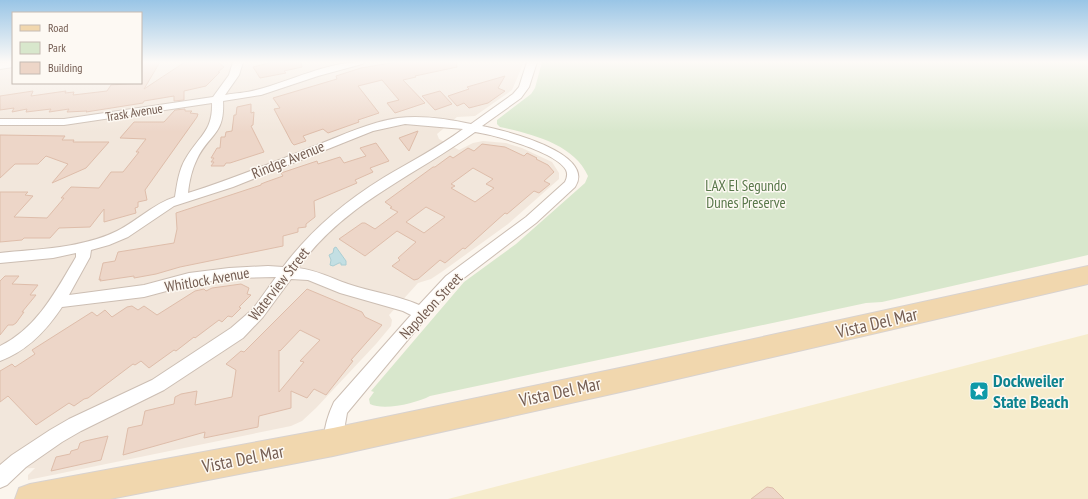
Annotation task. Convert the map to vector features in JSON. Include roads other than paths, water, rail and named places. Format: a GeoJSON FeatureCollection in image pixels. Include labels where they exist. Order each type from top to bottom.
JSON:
{"type":"FeatureCollection","features":[{"type":"Feature","properties":{"kind":"main road","name":"Vista Del Mar"},"geometry":{"type":"LineString","coordinates":[[30,499],[333,442],[634,377],[1088,275]]}},
{"type":"Feature","properties":{"kind":"street"},"geometry":{"type":"LineString","coordinates":[[181,198],[183,183],[191,159],[214,126],[218,115],[217,98],[227,85]]}},
{"type":"Feature","properties":{"kind":"street","name":"Trask Avenue"},"geometry":{"type":"LineString","coordinates":[[0,122],[58,122],[87,119],[257,93],[280,85]]}},
{"type":"Feature","properties":{"kind":"street","name":"Waterview Street"},"geometry":{"type":"LineString","coordinates":[[0,478],[19,461],[56,436],[75,425],[158,385],[237,333],[258,313],[315,238],[353,204],[387,181],[446,147],[522,92],[524,85]]}},
{"type":"Feature","properties":{"kind":"street","name":"Rindge Avenue"},"geometry":{"type":"LineString","coordinates":[[0,258],[53,253],[84,247],[123,234],[169,203],[181,198],[229,184],[313,149],[377,126],[403,121],[423,121],[473,128],[517,138],[552,153],[570,168],[574,176]]}},
{"type":"Feature","properties":{"kind":"street","name":"Napoleon Street"},"geometry":{"type":"LineString","coordinates":[[333,442],[337,415],[340,408],[451,280],[500,244],[560,194],[571,184],[574,176]]}},
{"type":"Feature","properties":{"kind":"street"},"geometry":{"type":"LineString","coordinates":[[0,354],[8,351],[33,333],[58,302],[83,257],[84,247]]}},
{"type":"Feature","properties":{"kind":"street","name":"Whitlock Avenue"},"geometry":{"type":"LineString","coordinates":[[58,302],[144,291],[188,279],[229,273],[266,271],[309,275],[345,289],[407,306],[422,313]]}},
{"type":"Feature","properties":{"kind":"water"},"geometry":{"type":"Polygon","coordinates":[[[336,247],[346,261],[346,265],[341,265],[341,263],[339,263],[333,266],[330,265],[331,260],[329,255],[333,253],[334,248],[336,247]]]}},
{"type":"Feature","properties":{"kind":"place","name":"Dockweiler State Beach"},"geometry":{"type":"Point","coordinates":[979,391]}},
{"type":"Feature","properties":{"kind":"park label","name":"LAX El Segundo Dunes Preserve"},"geometry":{"type":"Point","coordinates":[746,194]}}]}
